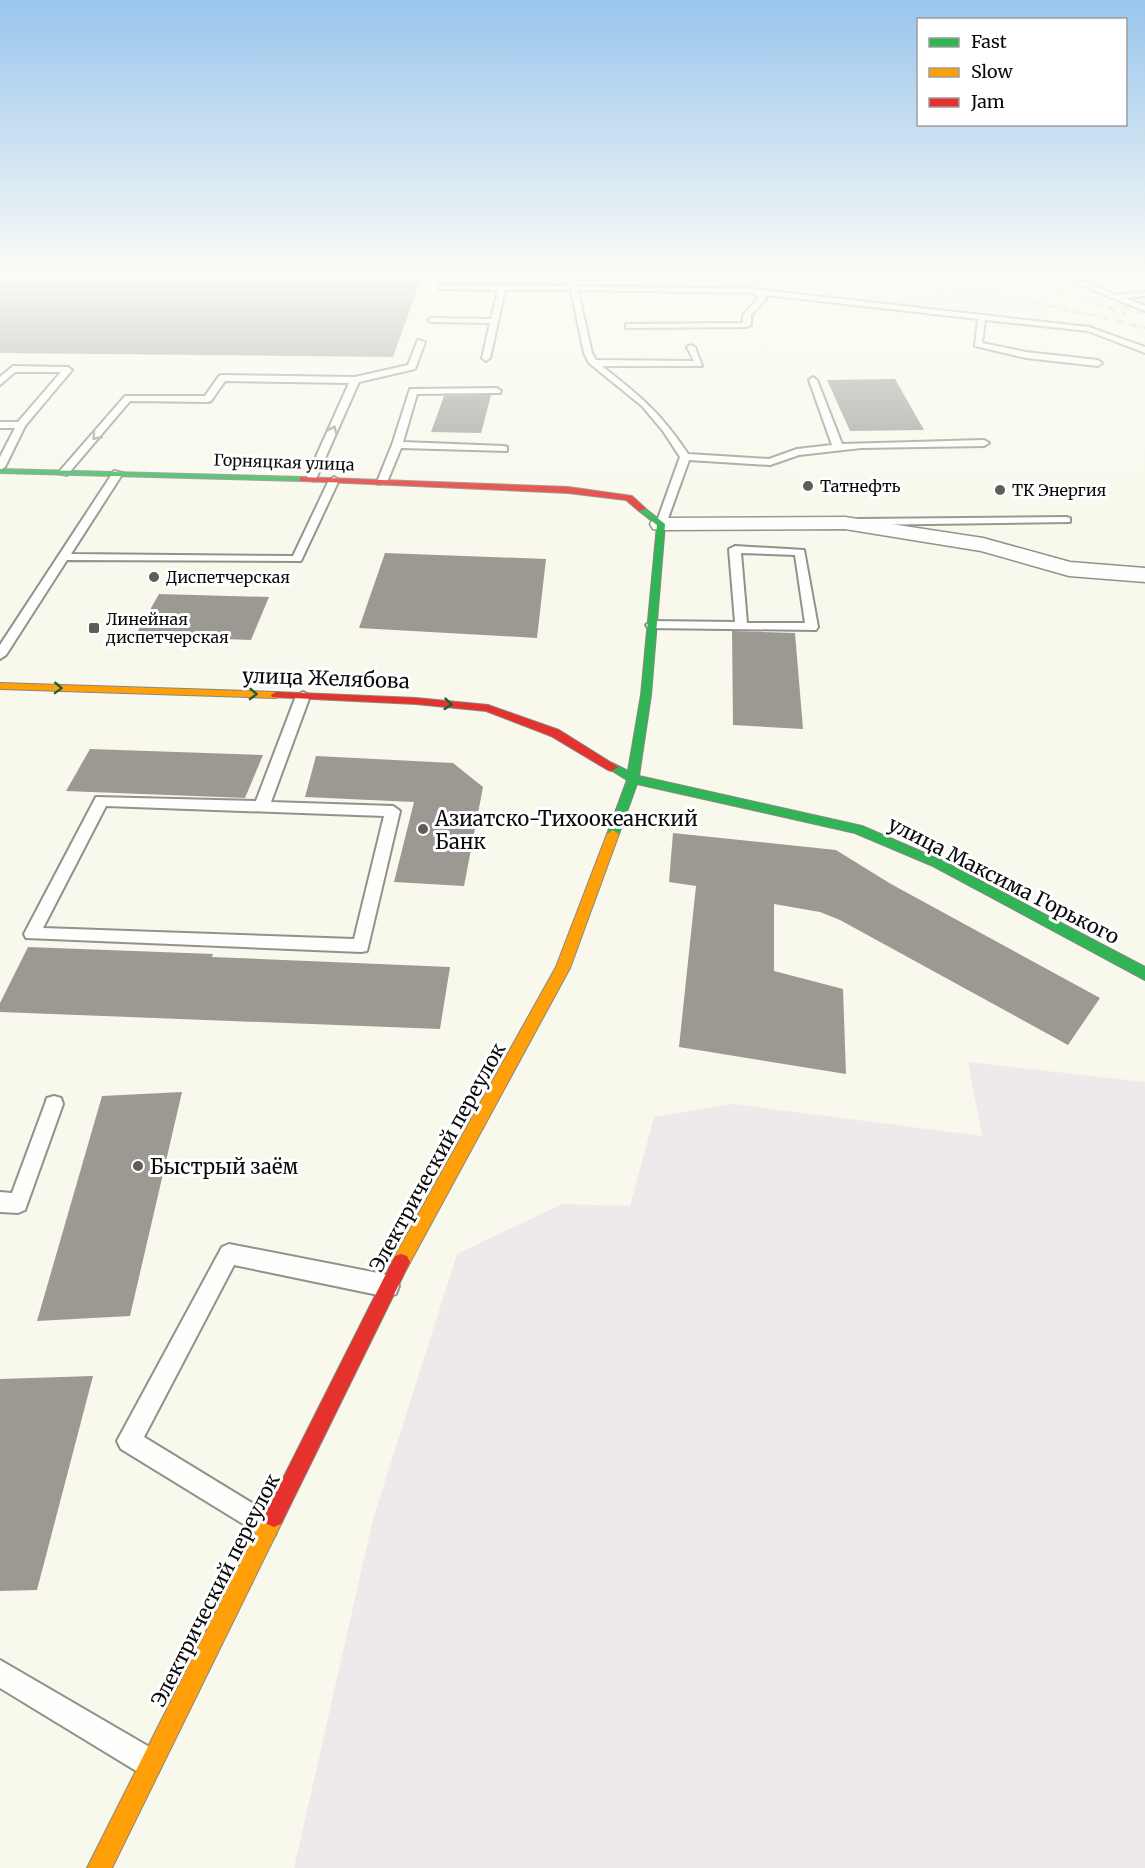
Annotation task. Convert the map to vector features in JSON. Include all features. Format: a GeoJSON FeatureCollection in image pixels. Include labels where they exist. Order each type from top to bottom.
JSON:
{"type":"FeatureCollection","features":[{"type":"Feature","properties":{"kind":"street","name":"Горняцкая улица"},"geometry":{"type":"LineString","coordinates":[[0,469],[568,490],[629,498],[661,524]]}},
{"type":"Feature","properties":{"kind":"street"},"geometry":{"type":"LineString","coordinates":[[661,524],[845,523],[982,545],[1069,569],[1145,575]]}},
{"type":"Feature","properties":{"kind":"street","name":"Электрический переулок"},"geometry":{"type":"LineString","coordinates":[[99,1868],[413,1237],[563,968],[633,779],[646,695],[661,524]]}},
{"type":"Feature","properties":{"kind":"street","name":"улица Желябова"},"geometry":{"type":"LineString","coordinates":[[0,686],[303,696],[488,708],[555,733],[633,779]]}},
{"type":"Feature","properties":{"kind":"street","name":"улица Максима Горького"},"geometry":{"type":"LineString","coordinates":[[633,779],[858,829],[937,863],[1145,974]]}},
{"type":"Feature","properties":{"kind":"lane"},"geometry":{"type":"LineString","coordinates":[[63,473],[128,398],[208,399],[222,378],[356,381],[412,367],[413,363]]}},
{"type":"Feature","properties":{"kind":"lane"},"geometry":{"type":"LineString","coordinates":[[593,363],[645,404],[667,429],[685,457]]}},
{"type":"Feature","properties":{"kind":"lane"},"geometry":{"type":"LineString","coordinates":[[611,363],[699,363]]}},
{"type":"Feature","properties":{"kind":"lane"},"geometry":{"type":"LineString","coordinates":[[0,382],[13,369],[68,370],[21,425],[0,469]]}},
{"type":"Feature","properties":{"kind":"lane"},"geometry":{"type":"LineString","coordinates":[[813,380],[838,447]]}},
{"type":"Feature","properties":{"kind":"lane"},"geometry":{"type":"LineString","coordinates":[[311,479],[356,381]]}},
{"type":"Feature","properties":{"kind":"lane"},"geometry":{"type":"LineString","coordinates":[[382,482],[397,446],[413,390],[497,391]]}},
{"type":"Feature","properties":{"kind":"lane"},"geometry":{"type":"LineString","coordinates":[[0,425],[21,425]]}},
{"type":"Feature","properties":{"kind":"lane"},"geometry":{"type":"LineString","coordinates":[[685,457],[770,462],[797,452],[838,447],[984,443]]}},
{"type":"Feature","properties":{"kind":"lane"},"geometry":{"type":"LineString","coordinates":[[397,446],[504,449]]}},
{"type":"Feature","properties":{"kind":"lane"},"geometry":{"type":"LineString","coordinates":[[661,524],[685,457]]}},
{"type":"Feature","properties":{"kind":"lane"},"geometry":{"type":"LineString","coordinates":[[0,655],[118,473]]}},
{"type":"Feature","properties":{"kind":"lane"},"geometry":{"type":"LineString","coordinates":[[64,557],[297,559],[334,480]]}},
{"type":"Feature","properties":{"kind":"lane"},"geometry":{"type":"LineString","coordinates":[[845,523],[1066,520]]}},
{"type":"Feature","properties":{"kind":"lane"},"geometry":{"type":"LineString","coordinates":[[652,625],[812,627],[800,552],[735,549],[741,626]]}},
{"type":"Feature","properties":{"kind":"lane"},"geometry":{"type":"LineString","coordinates":[[262,806],[303,696]]}},
{"type":"Feature","properties":{"kind":"lane"},"geometry":{"type":"LineString","coordinates":[[100,801],[262,806],[393,811],[361,946],[32,934],[100,801]]}},
{"type":"Feature","properties":{"kind":"lane"},"geometry":{"type":"LineString","coordinates":[[0,1202],[18,1203],[54,1104]]}},
{"type":"Feature","properties":{"kind":"lane"},"geometry":{"type":"LineString","coordinates":[[268,1527],[129,1441],[229,1254],[389,1286]]}},
{"type":"Feature","properties":{"kind":"lane"},"geometry":{"type":"LineString","coordinates":[[0,1673],[151,1763]]}},
{"type":"Feature","properties":{"kind":"shaded area"},"geometry":{"type":"Polygon","coordinates":[[[968,1062],[1145,1082],[1145,1868],[294,1868],[373,1519],[457,1254],[562,1204],[630,1206],[654,1117],[733,1104],[982,1136],[968,1062]]]}},
{"type":"Feature","properties":{"kind":"building"},"geometry":{"type":"Polygon","coordinates":[[[895,379],[924,430],[850,431],[827,380],[895,379]]]}},
{"type":"Feature","properties":{"kind":"building"},"geometry":{"type":"Polygon","coordinates":[[[491,395],[481,433],[431,432],[444,396],[491,395]]]}},
{"type":"Feature","properties":{"kind":"building"},"geometry":{"type":"Polygon","coordinates":[[[385,553],[546,559],[537,638],[359,628],[385,553]]]}},
{"type":"Feature","properties":{"kind":"building"},"geometry":{"type":"Polygon","coordinates":[[[159,594],[269,597],[251,640],[135,636],[159,594]]]}},
{"type":"Feature","properties":{"kind":"building"},"geometry":{"type":"Polygon","coordinates":[[[732,631],[795,633],[803,729],[733,725],[732,631]]]}},
{"type":"Feature","properties":{"kind":"building"},"geometry":{"type":"Polygon","coordinates":[[[90,749],[263,755],[245,798],[66,791],[90,749]]]}},
{"type":"Feature","properties":{"kind":"building"},"geometry":{"type":"Polygon","coordinates":[[[316,756],[453,763],[483,787],[464,886],[394,882],[414,802],[305,797],[316,756]]]}},
{"type":"Feature","properties":{"kind":"building"},"geometry":{"type":"Polygon","coordinates":[[[673,833],[836,850],[891,884],[1100,998],[1068,1045],[840,920],[820,912],[774,904],[774,971],[843,989],[846,1074],[679,1047],[696,886],[669,882],[673,833]]]}},
{"type":"Feature","properties":{"kind":"building"},"geometry":{"type":"Polygon","coordinates":[[[28,947],[450,967],[440,1029],[0,1012],[0,1003],[28,947]]]}},
{"type":"Feature","properties":{"kind":"building"},"geometry":{"type":"Polygon","coordinates":[[[182,1092],[130,1316],[37,1321],[102,1096],[182,1092]]]}},
{"type":"Feature","properties":{"kind":"building"},"geometry":{"type":"Polygon","coordinates":[[[93,1376],[37,1590],[0,1591],[0,1379],[93,1376]]]}},
{"type":"Feature","properties":{"kind":"traffic: fast"},"geometry":{"type":"LineString","coordinates":[[0,471],[303,479]]}},
{"type":"Feature","properties":{"kind":"traffic: fast"},"geometry":{"type":"LineString","coordinates":[[613,834],[633,779],[646,695],[661,524],[642,509]]}},
{"type":"Feature","properties":{"kind":"traffic: fast"},"geometry":{"type":"LineString","coordinates":[[612,767],[633,779],[858,829],[937,863],[1145,974]]}},
{"type":"Feature","properties":{"kind":"traffic: slow"},"geometry":{"type":"LineString","coordinates":[[0,686],[276,695]]}},
{"type":"Feature","properties":{"kind":"traffic: slow"},"geometry":{"type":"LineString","coordinates":[[401,1262],[563,968],[613,834]]}},
{"type":"Feature","properties":{"kind":"traffic: slow"},"geometry":{"type":"LineString","coordinates":[[99,1868],[274,1517]]}},
{"type":"Feature","properties":{"kind":"traffic: jam"},"geometry":{"type":"LineString","coordinates":[[303,479],[568,490],[629,498],[642,509]]}},
{"type":"Feature","properties":{"kind":"traffic: jam"},"geometry":{"type":"LineString","coordinates":[[276,695],[416,701],[488,708],[555,733],[612,767]]}},
{"type":"Feature","properties":{"kind":"traffic: jam"},"geometry":{"type":"LineString","coordinates":[[274,1517],[401,1262]]}},
{"type":"Feature","properties":{"kind":"place","name":"Татнефть"},"geometry":{"type":"Point","coordinates":[808,486]}},
{"type":"Feature","properties":{"kind":"place","name":"ТК Энергия"},"geometry":{"type":"Point","coordinates":[1000,490]}},
{"type":"Feature","properties":{"kind":"place","name":"Диспетчерская"},"geometry":{"type":"Point","coordinates":[154,577]}},
{"type":"Feature","properties":{"kind":"place","name":"Линейная диспетчерская"},"geometry":{"type":"Point","coordinates":[94,628]}},
{"type":"Feature","properties":{"kind":"place","name":"Азиатско-Тихоокеанский Банк"},"geometry":{"type":"Point","coordinates":[423,829]}},
{"type":"Feature","properties":{"kind":"place","name":"Быстрый заём"},"geometry":{"type":"Point","coordinates":[138,1166]}}]}
